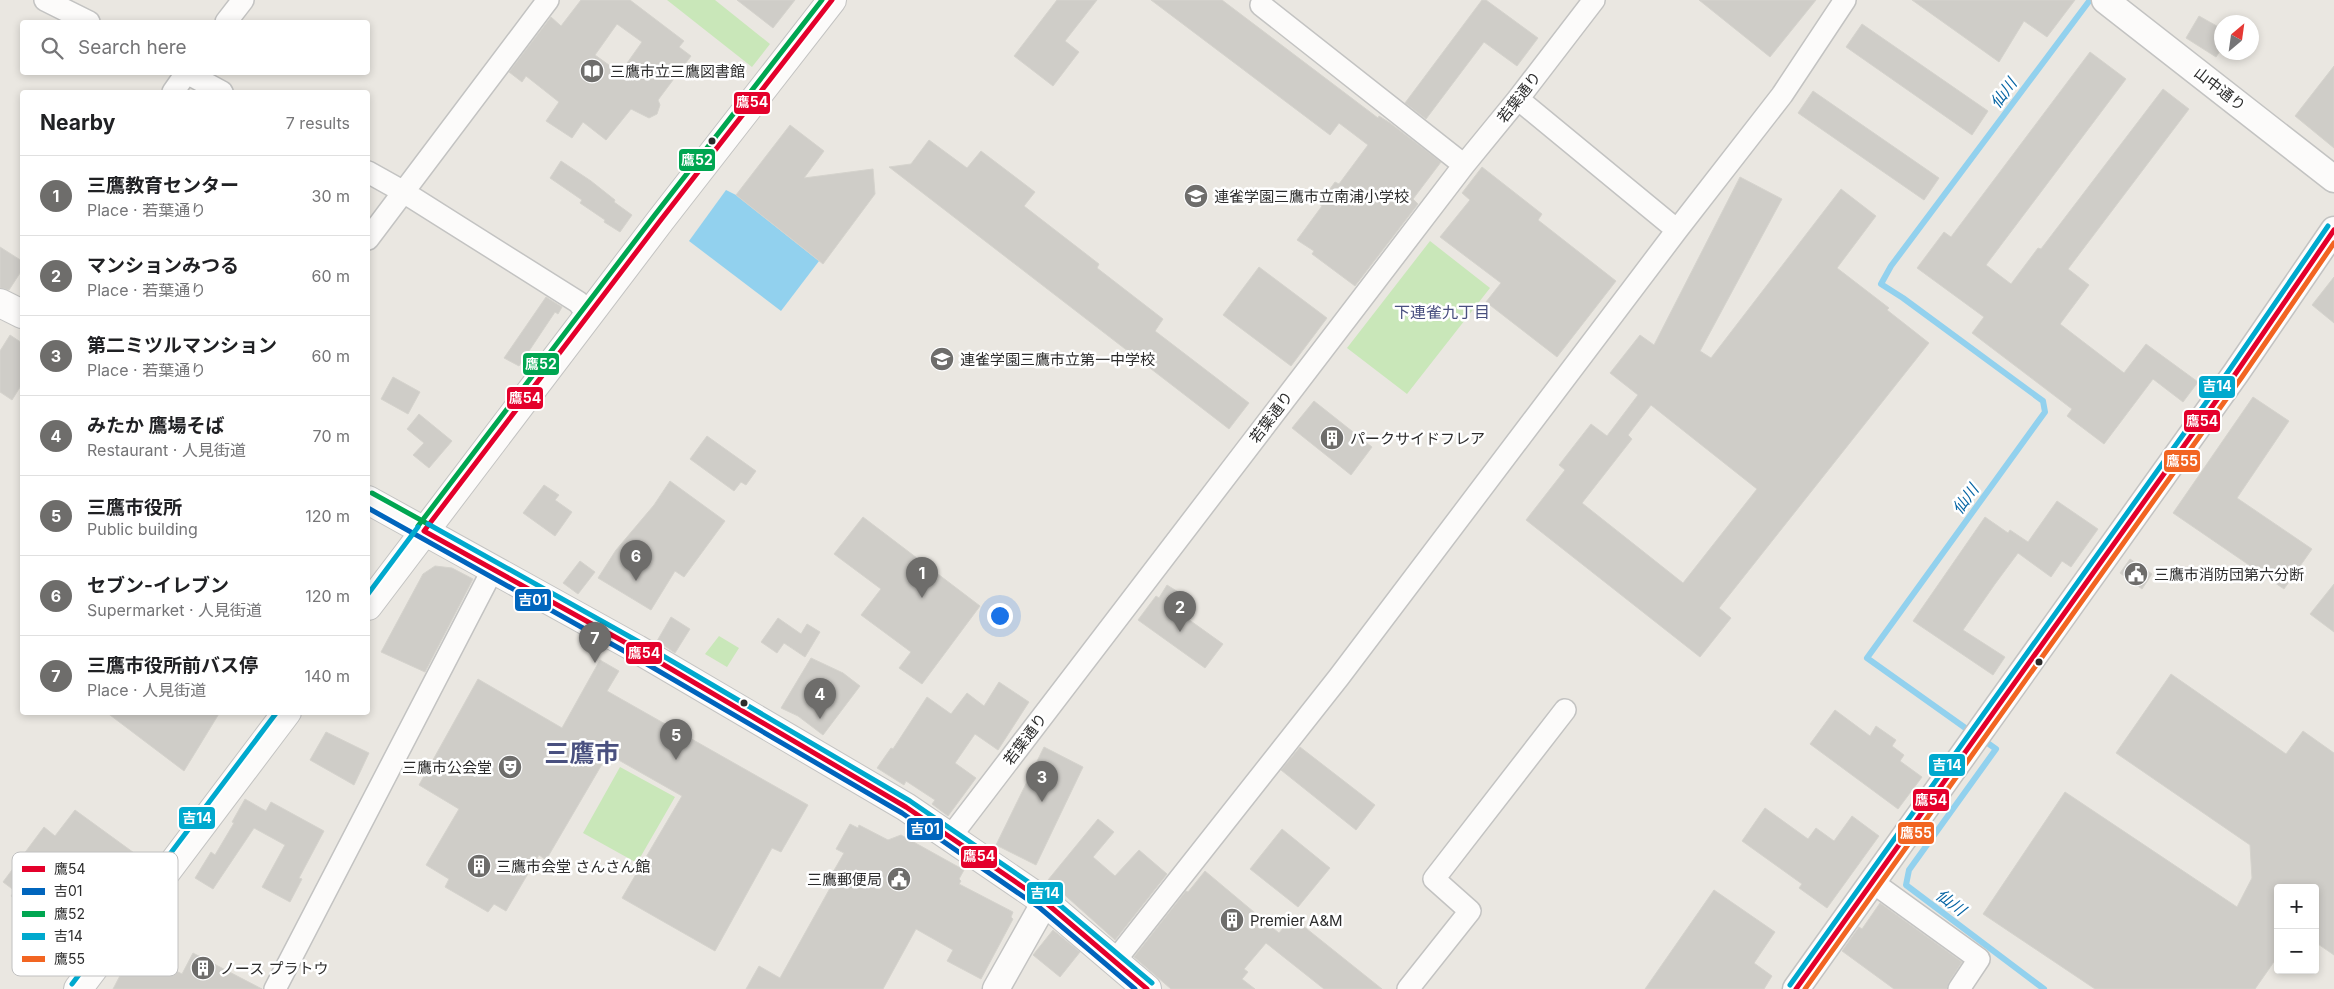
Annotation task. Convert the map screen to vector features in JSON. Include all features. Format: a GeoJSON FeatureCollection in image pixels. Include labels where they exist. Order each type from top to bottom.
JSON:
{"type":"FeatureCollection","features":[{"type":"Feature","properties":{"kind":"main road"},"geometry":{"type":"LineString","coordinates":[[370,603],[588,315],[832,0]]}},
{"type":"Feature","properties":{"kind":"main road"},"geometry":{"type":"LineString","coordinates":[[370,501],[637,649],[820,756],[950,836],[1045,902],[1147,989]]}},
{"type":"Feature","properties":{"kind":"main road"},"geometry":{"type":"LineString","coordinates":[[178,856],[285,715]]}},
{"type":"Feature","properties":{"kind":"main road"},"geometry":{"type":"LineString","coordinates":[[78,989],[88,976]]}},
{"type":"Feature","properties":{"kind":"street"},"geometry":{"type":"LineString","coordinates":[[45,0],[83,12]]}},
{"type":"Feature","properties":{"kind":"street"},"geometry":{"type":"LineString","coordinates":[[228,20],[243,0]]}},
{"type":"Feature","properties":{"kind":"street"},"geometry":{"type":"LineString","coordinates":[[370,236],[402,191],[548,0]]}},
{"type":"Feature","properties":{"kind":"street","name":"若葉通り"},"geometry":{"type":"LineString","coordinates":[[950,836],[1464,165],[1518,99],[1594,0]]}},
{"type":"Feature","properties":{"kind":"street"},"geometry":{"type":"LineString","coordinates":[[1114,962],[1339,677],[1677,230],[1782,95],[1845,0]]}},
{"type":"Feature","properties":{"kind":"street","name":"山中通り"},"geometry":{"type":"LineString","coordinates":[[2105,0],[2334,179]]}},
{"type":"Feature","properties":{"kind":"street"},"geometry":{"type":"LineString","coordinates":[[1261,5],[1464,165]]}},
{"type":"Feature","properties":{"kind":"street"},"geometry":{"type":"LineString","coordinates":[[173,90],[185,75]]}},
{"type":"Feature","properties":{"kind":"street"},"geometry":{"type":"LineString","coordinates":[[190,75],[218,90]]}},
{"type":"Feature","properties":{"kind":"street"},"geometry":{"type":"LineString","coordinates":[[1518,99],[1677,230]]}},
{"type":"Feature","properties":{"kind":"street"},"geometry":{"type":"LineString","coordinates":[[370,173],[402,191],[578,302],[588,315]]}},
{"type":"Feature","properties":{"kind":"street"},"geometry":{"type":"LineString","coordinates":[[1796,989],[2236,373],[2334,230]]}},
{"type":"Feature","properties":{"kind":"street"},"geometry":{"type":"LineString","coordinates":[[275,989],[493,569]]}},
{"type":"Feature","properties":{"kind":"street"},"geometry":{"type":"LineString","coordinates":[[1408,989],[1470,911],[1434,879],[1565,710]]}},
{"type":"Feature","properties":{"kind":"street"},"geometry":{"type":"LineString","coordinates":[[1872,881],[1979,959],[1959,989]]}},
{"type":"Feature","properties":{"kind":"street"},"geometry":{"type":"LineString","coordinates":[[996,989],[1045,902]]}},
{"type":"Feature","properties":{"kind":"green space"},"geometry":{"type":"Polygon","coordinates":[[[667,0],[715,0],[770,44],[752,67],[667,0]]]}},
{"type":"Feature","properties":{"kind":"green space"},"geometry":{"type":"Polygon","coordinates":[[[1430,241],[1490,288],[1407,394],[1347,348],[1430,241]]]}},
{"type":"Feature","properties":{"kind":"green space"},"geometry":{"type":"Polygon","coordinates":[[[719,636],[739,648],[727,667],[705,654],[719,636]]]}},
{"type":"Feature","properties":{"kind":"green space"},"geometry":{"type":"Polygon","coordinates":[[[620,767],[675,797],[637,863],[583,833],[620,767]]]}},
{"type":"Feature","properties":{"kind":"water"},"geometry":{"type":"Polygon","coordinates":[[[726,190],[736,195],[819,261],[781,311],[689,241],[726,190]]]}},
{"type":"Feature","properties":{"kind":"building"},"geometry":{"type":"Polygon","coordinates":[[[581,0],[630,0],[684,41],[679,47],[691,56],[658,100],[660,105],[657,114],[649,118],[631,109],[606,140],[583,122],[572,138],[546,121],[559,102],[526,76],[522,82],[509,72],[551,17],[561,26],[581,0]],[[617,24],[595,55],[620,73],[642,42],[617,24]]]}},
{"type":"Feature","properties":{"kind":"building"},"geometry":{"type":"Polygon","coordinates":[[[737,0],[795,0],[773,28],[737,0]]]}},
{"type":"Feature","properties":{"kind":"building"},"geometry":{"type":"Polygon","coordinates":[[[1057,0],[1097,0],[1065,41],[1079,52],[1053,86],[1014,56],[1057,0]]]}},
{"type":"Feature","properties":{"kind":"building"},"geometry":{"type":"Polygon","coordinates":[[[1151,0],[1222,0],[1378,118],[1379,116],[1390,123],[1441,162],[1413,199],[1418,204],[1355,286],[1312,254],[1314,251],[1297,240],[1322,206],[1319,204],[1335,182],[1339,184],[1368,145],[1339,123],[1330,135],[1151,0]]]}},
{"type":"Feature","properties":{"kind":"building"},"geometry":{"type":"Polygon","coordinates":[[[1482,0],[1486,0],[1538,38],[1517,66],[1484,42],[1426,119],[1405,103],[1482,0]]]}},
{"type":"Feature","properties":{"kind":"building"},"geometry":{"type":"Polygon","coordinates":[[[1699,0],[1816,0],[1770,57],[1699,0]]]}},
{"type":"Feature","properties":{"kind":"building"},"geometry":{"type":"Polygon","coordinates":[[[1912,0],[2075,0],[2047,37],[2024,21],[1999,62],[1912,0]]]}},
{"type":"Feature","properties":{"kind":"building"},"geometry":{"type":"Polygon","coordinates":[[[2199,16],[2214,24],[2214,56],[2186,38],[2199,16]]]}},
{"type":"Feature","properties":{"kind":"building"},"geometry":{"type":"Polygon","coordinates":[[[1862,24],[1988,111],[1972,135],[1846,47],[1862,24]]]}},
{"type":"Feature","properties":{"kind":"building"},"geometry":{"type":"Polygon","coordinates":[[[2090,52],[2126,79],[1986,265],[2011,284],[2038,248],[2041,249],[2163,89],[2189,109],[2068,269],[2089,285],[2060,324],[2124,373],[2146,344],[2198,382],[2183,402],[2153,379],[2104,444],[2067,416],[2072,409],[1972,333],[1984,317],[1917,268],[1944,232],[1951,237],[2090,52]]]}},
{"type":"Feature","properties":{"kind":"building"},"geometry":{"type":"Polygon","coordinates":[[[2334,66],[2334,148],[2295,116],[2334,66]]]}},
{"type":"Feature","properties":{"kind":"building"},"geometry":{"type":"Polygon","coordinates":[[[1813,91],[1939,178],[1924,200],[1798,113],[1813,91]]]}},
{"type":"Feature","properties":{"kind":"building"},"geometry":{"type":"Polygon","coordinates":[[[790,125],[824,151],[804,178],[873,169],[875,194],[823,264],[736,195],[790,125]]]}},
{"type":"Feature","properties":{"kind":"building"},"geometry":{"type":"Polygon","coordinates":[[[929,140],[967,168],[981,151],[1035,192],[1024,206],[1099,264],[1097,268],[1163,319],[1155,331],[1249,403],[1229,429],[889,167],[911,164],[929,140]]]}},
{"type":"Feature","properties":{"kind":"building"},"geometry":{"type":"Polygon","coordinates":[[[561,161],[591,181],[632,215],[620,232],[580,203],[582,200],[550,178],[561,161]]]}},
{"type":"Feature","properties":{"kind":"building"},"geometry":{"type":"Polygon","coordinates":[[[1482,167],[1542,214],[1538,220],[1616,281],[1557,357],[1486,302],[1501,283],[1440,237],[1470,200],[1462,193],[1482,167]]]}},
{"type":"Feature","properties":{"kind":"building"},"geometry":{"type":"Polygon","coordinates":[[[1740,177],[1782,199],[1700,351],[1711,358],[1841,189],[1876,216],[1837,268],[1889,308],[1887,310],[1929,343],[1719,608],[1731,618],[1700,657],[1526,520],[1565,470],[1559,465],[1591,424],[1607,436],[1638,395],[1610,373],[1640,335],[1654,345],[1740,177]],[[1651,405],[1628,435],[1632,439],[1582,503],[1683,583],[1757,489],[1651,405]]]}},
{"type":"Feature","properties":{"kind":"building"},"geometry":{"type":"Polygon","coordinates":[[[0,247],[20,260],[20,273],[9,290],[0,288],[0,247]]]}},
{"type":"Feature","properties":{"kind":"building"},"geometry":{"type":"Polygon","coordinates":[[[1259,267],[1327,318],[1291,366],[1223,315],[1259,267]]]}},
{"type":"Feature","properties":{"kind":"building"},"geometry":{"type":"Polygon","coordinates":[[[2334,277],[2334,323],[2312,305],[2334,277]]]}},
{"type":"Feature","properties":{"kind":"building"},"geometry":{"type":"Polygon","coordinates":[[[546,297],[562,307],[558,314],[555,312],[519,366],[504,358],[546,297]]]}},
{"type":"Feature","properties":{"kind":"building"},"geometry":{"type":"Polygon","coordinates":[[[10,335],[20,342],[20,387],[12,400],[0,392],[0,351],[10,335]]]}},
{"type":"Feature","properties":{"kind":"building"},"geometry":{"type":"Polygon","coordinates":[[[393,377],[420,392],[408,414],[381,399],[393,377]]]}},
{"type":"Feature","properties":{"kind":"building"},"geometry":{"type":"Polygon","coordinates":[[[2253,397],[2289,421],[2237,498],[2312,549],[2284,589],[2173,513],[2253,397]]]}},
{"type":"Feature","properties":{"kind":"building","name":"パークサイドフレア"},"geometry":{"type":"Polygon","coordinates":[[[1314,401],[1372,447],[1351,475],[1292,428],[1314,401]]]}},
{"type":"Feature","properties":{"kind":"building"},"geometry":{"type":"Polygon","coordinates":[[[419,414],[452,441],[429,468],[413,455],[424,443],[407,429],[419,414]]]}},
{"type":"Feature","properties":{"kind":"building"},"geometry":{"type":"Polygon","coordinates":[[[707,436],[756,471],[746,485],[741,482],[734,491],[690,459],[707,436]]]}},
{"type":"Feature","properties":{"kind":"building"},"geometry":{"type":"Polygon","coordinates":[[[670,481],[725,521],[684,577],[675,571],[651,610],[598,578],[616,550],[654,505],[670,481]]]}},
{"type":"Feature","properties":{"kind":"building"},"geometry":{"type":"Polygon","coordinates":[[[544,485],[559,495],[555,500],[572,512],[555,536],[523,513],[544,485]]]}},
{"type":"Feature","properties":{"kind":"building"},"geometry":{"type":"Polygon","coordinates":[[[2057,501],[2098,529],[2071,567],[2062,561],[2051,577],[2018,553],[1995,584],[1963,630],[2005,657],[1993,675],[1913,621],[1985,517],[2008,533],[2010,530],[2028,542],[2057,501]]]}},
{"type":"Feature","properties":{"kind":"building"},"geometry":{"type":"Polygon","coordinates":[[[863,517],[980,606],[922,684],[899,668],[911,652],[861,615],[881,589],[834,554],[863,517]]]}},
{"type":"Feature","properties":{"kind":"building","name":"三鷹市消防団第六分断"},"geometry":{"type":"Polygon","coordinates":[[[2130,559],[2152,574],[2142,589],[2120,573],[2130,559]]]}},
{"type":"Feature","properties":{"kind":"building"},"geometry":{"type":"Polygon","coordinates":[[[580,561],[595,572],[578,594],[563,583],[580,561]]]}},
{"type":"Feature","properties":{"kind":"building"},"geometry":{"type":"Polygon","coordinates":[[[435,566],[452,568],[473,579],[425,672],[381,652],[423,574],[435,566]]]}},
{"type":"Feature","properties":{"kind":"building"},"geometry":{"type":"Polygon","coordinates":[[[2334,584],[2334,632],[2310,614],[2334,584]]]}},
{"type":"Feature","properties":{"kind":"building"},"geometry":{"type":"Polygon","coordinates":[[[1167,585],[1183,595],[1174,609],[1223,644],[1205,668],[1138,620],[1156,596],[1159,598],[1167,585]]]}},
{"type":"Feature","properties":{"kind":"building"},"geometry":{"type":"Polygon","coordinates":[[[671,617],[690,629],[675,653],[657,641],[671,617]]]}},
{"type":"Feature","properties":{"kind":"building"},"geometry":{"type":"Polygon","coordinates":[[[778,618],[801,634],[807,624],[820,632],[805,657],[784,643],[777,653],[761,642],[778,618]]]}},
{"type":"Feature","properties":{"kind":"building"},"geometry":{"type":"Polygon","coordinates":[[[811,658],[843,673],[860,686],[823,735],[798,716],[781,708],[811,658]]]}},
{"type":"Feature","properties":{"kind":"building"},"geometry":{"type":"Polygon","coordinates":[[[600,660],[619,671],[607,691],[808,805],[781,852],[772,848],[715,951],[622,898],[682,796],[608,754],[546,860],[539,855],[506,911],[494,904],[488,912],[445,887],[449,879],[426,865],[459,809],[419,785],[478,679],[562,728],[600,660]]]}},
{"type":"Feature","properties":{"kind":"building"},"geometry":{"type":"Polygon","coordinates":[[[2171,674],[2286,754],[2303,731],[2334,753],[2334,955],[2319,945],[2319,884],[2274,884],[2274,962],[2255,989],[2095,989],[1983,914],[2065,792],[2237,907],[2252,878],[2250,845],[2116,753],[2171,674]]]}},
{"type":"Feature","properties":{"kind":"building"},"geometry":{"type":"Polygon","coordinates":[[[999,682],[1029,702],[998,750],[975,734],[955,763],[976,778],[948,816],[932,804],[935,800],[906,781],[904,785],[877,768],[891,748],[893,749],[927,697],[951,714],[967,693],[984,706],[999,682]]]}},
{"type":"Feature","properties":{"kind":"building"},"geometry":{"type":"Polygon","coordinates":[[[1835,710],[1870,736],[1876,726],[1896,740],[1892,746],[1904,755],[1900,761],[1922,777],[1898,809],[1810,744],[1835,710]]]}},
{"type":"Feature","properties":{"kind":"building"},"geometry":{"type":"Polygon","coordinates":[[[110,715],[218,715],[184,771],[110,715]]]}},
{"type":"Feature","properties":{"kind":"building"},"geometry":{"type":"Polygon","coordinates":[[[326,732],[369,753],[354,785],[310,760],[326,732]]]}},
{"type":"Feature","properties":{"kind":"building"},"geometry":{"type":"Polygon","coordinates":[[[1044,747],[1083,767],[1036,865],[996,845],[1044,747]]]}},
{"type":"Feature","properties":{"kind":"building"},"geometry":{"type":"Polygon","coordinates":[[[1300,747],[1375,805],[1356,830],[1281,770],[1300,747]]]}},
{"type":"Feature","properties":{"kind":"building"},"geometry":{"type":"Polygon","coordinates":[[[245,799],[266,811],[271,802],[324,831],[299,878],[302,879],[290,902],[262,887],[285,845],[254,828],[213,889],[195,878],[211,852],[215,855],[234,823],[232,822],[245,799]]]}},
{"type":"Feature","properties":{"kind":"building"},"geometry":{"type":"Polygon","coordinates":[[[1765,808],[1808,839],[1816,828],[1834,841],[1852,816],[1879,836],[1827,908],[1799,888],[1802,884],[1742,841],[1765,808]]]}},
{"type":"Feature","properties":{"kind":"building"},"geometry":{"type":"Polygon","coordinates":[[[75,810],[133,852],[25,852],[44,827],[55,836],[75,810]]]}},
{"type":"Feature","properties":{"kind":"building"},"geometry":{"type":"Polygon","coordinates":[[[1098,819],[1114,832],[1093,857],[1115,876],[1139,850],[1167,874],[1115,940],[1048,880],[1098,819]]]}},
{"type":"Feature","properties":{"kind":"building"},"geometry":{"type":"Polygon","coordinates":[[[850,824],[858,828],[859,825],[888,840],[901,835],[964,870],[959,879],[961,881],[959,884],[1013,912],[1011,917],[1013,919],[981,979],[947,961],[953,950],[916,929],[883,989],[746,989],[759,966],[780,978],[834,881],[829,879],[844,853],[836,849],[850,824]]]}},
{"type":"Feature","properties":{"kind":"building"},"geometry":{"type":"Polygon","coordinates":[[[1282,829],[1330,868],[1298,907],[1250,869],[1282,829]]]}},
{"type":"Feature","properties":{"kind":"building"},"geometry":{"type":"Polygon","coordinates":[[[12,870],[12,889],[3,882],[12,870]]]}},
{"type":"Feature","properties":{"kind":"building"},"geometry":{"type":"Polygon","coordinates":[[[1205,871],[1279,933],[1292,917],[1382,989],[1324,989],[1266,943],[1244,969],[1248,972],[1242,979],[1255,989],[1171,989],[1134,957],[1186,891],[1188,892],[1205,871]]]}},
{"type":"Feature","properties":{"kind":"building"},"geometry":{"type":"Polygon","coordinates":[[[1714,890],[1775,932],[1754,963],[1772,976],[1764,989],[1645,989],[1714,890]]]}},
{"type":"Feature","properties":{"kind":"building"},"geometry":{"type":"Polygon","coordinates":[[[1880,903],[1962,962],[1949,982],[1947,989],[1894,989],[1842,951],[1859,927],[1862,929],[1880,903]]]}},
{"type":"Feature","properties":{"kind":"building"},"geometry":{"type":"Polygon","coordinates":[[[1053,930],[1080,952],[1060,977],[1033,955],[1053,930]]]}},
{"type":"Feature","properties":{"kind":"building","name":"ノース プラトウ"},"geometry":{"type":"Polygon","coordinates":[[[193,953],[262,989],[113,989],[120,976],[178,976],[178,972],[182,974],[193,953]]]}},
{"type":"Feature","properties":{"kind":"waterway","name":"仙川"},"geometry":{"type":"LineString","coordinates":[[1971,732],[1867,658],[2045,412],[2043,401],[1903,298],[1881,284],[1891,266],[2090,0]]}},
{"type":"Feature","properties":{"kind":"waterway","name":"仙川"},"geometry":{"type":"LineString","coordinates":[[1982,739],[1996,749],[1909,870],[1906,885],[2044,989]]}},
{"type":"Feature","properties":{"kind":"transit line","name":"鷹52"},"geometry":{"type":"LineString","coordinates":[[418,526],[654,216],[822,0]]}},
{"type":"Feature","properties":{"kind":"transit line","name":"鷹54"},"geometry":{"type":"LineString","coordinates":[[424,531],[660,221],[832,0]]}},
{"type":"Feature","properties":{"kind":"transit line","name":"吉14"},"geometry":{"type":"LineString","coordinates":[[1790,985],[2230,369],[2328,226]]}},
{"type":"Feature","properties":{"kind":"transit line","name":"鷹54"},"geometry":{"type":"LineString","coordinates":[[1796,989],[2236,373],[2334,230]]}},
{"type":"Feature","properties":{"kind":"transit line","name":"鷹55"},"geometry":{"type":"LineString","coordinates":[[1805,989],[2242,377],[2334,243]]}},
{"type":"Feature","properties":{"kind":"transit line","name":"鷹52"},"geometry":{"type":"LineString","coordinates":[[372,493],[428,524]]}},
{"type":"Feature","properties":{"kind":"transit line","name":"吉01"},"geometry":{"type":"LineString","coordinates":[[370,509],[633,656],[902,813],[1040,908],[1135,989]]}},
{"type":"Feature","properties":{"kind":"transit line","name":"吉14"},"geometry":{"type":"LineString","coordinates":[[428,524],[641,643],[910,801],[1049,896],[1152,983]]}},
{"type":"Feature","properties":{"kind":"transit line","name":"吉14"},"geometry":{"type":"LineString","coordinates":[[370,591],[418,527]]}},
{"type":"Feature","properties":{"kind":"transit line","name":"鷹54"},"geometry":{"type":"LineString","coordinates":[[424,531],[637,649],[906,807],[1045,902],[1147,989]]}},
{"type":"Feature","properties":{"kind":"transit line","name":"吉14"},"geometry":{"type":"LineString","coordinates":[[171,852],[275,715]]}},
{"type":"Feature","properties":{"kind":"transit line","name":"吉14"},"geometry":{"type":"LineString","coordinates":[[72,984],[78,976]]}},
{"type":"Feature","properties":{"kind":"place","name":"三鷹市立三鷹図書館"},"geometry":{"type":"Point","coordinates":[592,71]}},
{"type":"Feature","properties":{"kind":"place","name":"連雀学園三鷹市立南浦小学校"},"geometry":{"type":"Point","coordinates":[1196,196]}},
{"type":"Feature","properties":{"kind":"place","name":"連雀学園三鷹市立第一中学校"},"geometry":{"type":"Point","coordinates":[942,359]}},
{"type":"Feature","properties":{"kind":"place","name":"パークサイドフレア"},"geometry":{"type":"Point","coordinates":[1332,438]}},
{"type":"Feature","properties":{"kind":"place","name":"三鷹市消防団第六分断"},"geometry":{"type":"Point","coordinates":[2136,574]}},
{"type":"Feature","properties":{"kind":"place","name":"セブン-イレブン"},"geometry":{"type":"Point","coordinates":[636,581]}},
{"type":"Feature","properties":{"kind":"place","name":"三鷹教育センター"},"geometry":{"type":"Point","coordinates":[922,598]}},
{"type":"Feature","properties":{"kind":"place","name":"マンションみつる"},"geometry":{"type":"Point","coordinates":[1180,632]}},
{"type":"Feature","properties":{"kind":"place","name":"三鷹市役所前バス停"},"geometry":{"type":"Point","coordinates":[595,663]}},
{"type":"Feature","properties":{"kind":"place","name":"みたか 鷹場そば"},"geometry":{"type":"Point","coordinates":[820,719]}},
{"type":"Feature","properties":{"kind":"place","name":"三鷹市役所"},"geometry":{"type":"Point","coordinates":[676,760]}},
{"type":"Feature","properties":{"kind":"place","name":"三鷹市公会堂"},"geometry":{"type":"Point","coordinates":[510,767]}},
{"type":"Feature","properties":{"kind":"place","name":"第二ミツルマンション"},"geometry":{"type":"Point","coordinates":[1042,802]}},
{"type":"Feature","properties":{"kind":"place","name":"三鷹市会堂 さんさん館"},"geometry":{"type":"Point","coordinates":[479,866]}},
{"type":"Feature","properties":{"kind":"place","name":"三鷹郵便局"},"geometry":{"type":"Point","coordinates":[899,879]}},
{"type":"Feature","properties":{"kind":"place","name":"Premier A&M"},"geometry":{"type":"Point","coordinates":[1232,920]}},
{"type":"Feature","properties":{"kind":"place","name":"ノース プラトウ"},"geometry":{"type":"Point","coordinates":[203,968]}},
{"type":"Feature","properties":{"kind":"district","name":"下連雀九丁目"},"geometry":{"type":"Point","coordinates":[1442,312]}},
{"type":"Feature","properties":{"kind":"district","name":"三鷹市"},"geometry":{"type":"Point","coordinates":[582,753]}}]}
